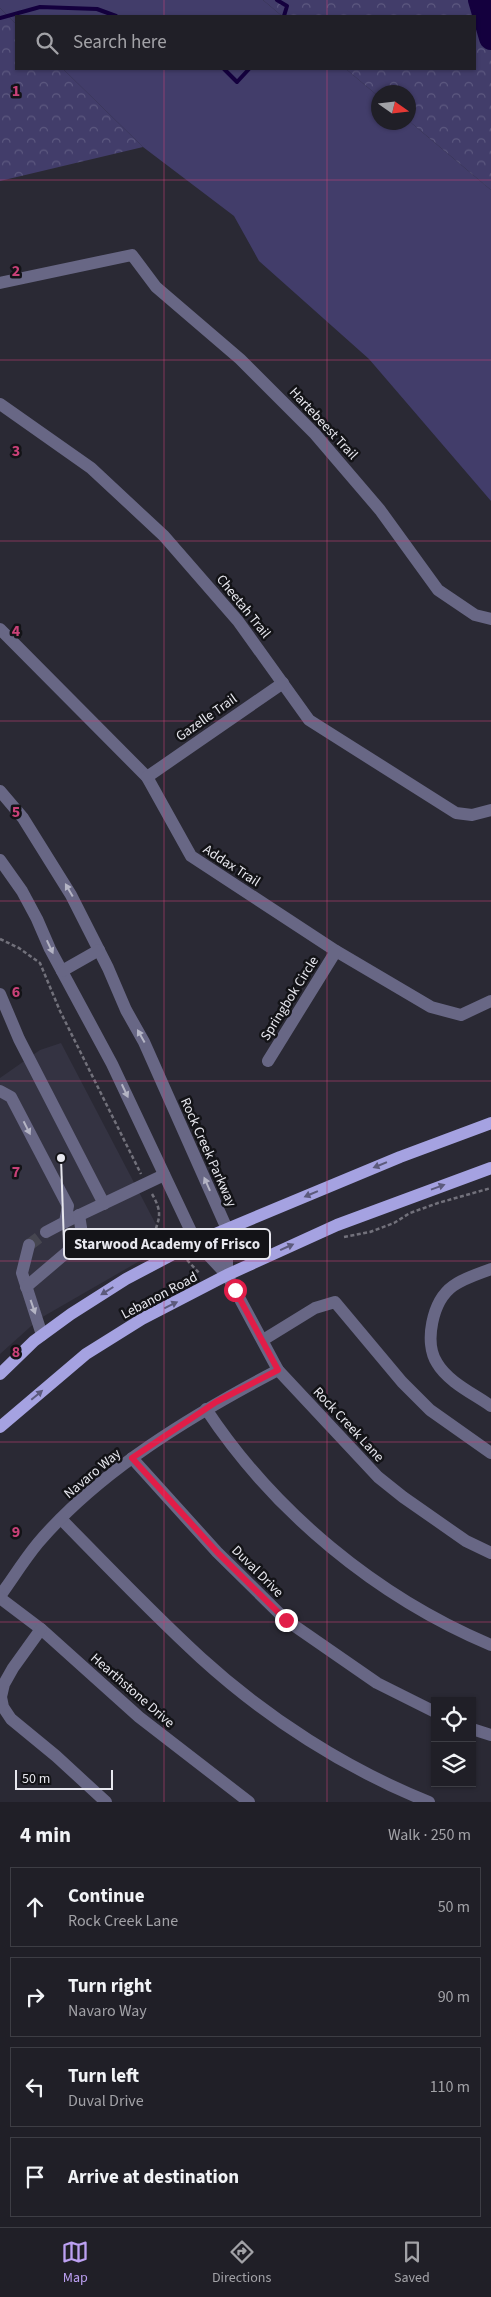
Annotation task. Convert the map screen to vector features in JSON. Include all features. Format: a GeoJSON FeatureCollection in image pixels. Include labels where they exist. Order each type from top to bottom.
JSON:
{"type":"FeatureCollection","features":[{"type":"Feature","properties":{"kind":"main road","name":"Lebanon Road"},"geometry":{"type":"LineString","coordinates":[[0,1374],[42,1335],[71,1314],[126,1279],[196,1242],[400,1157],[491,1124]]}},
{"type":"Feature","properties":{"kind":"main road","name":"Lebanon Road"},"geometry":{"type":"LineString","coordinates":[[0,1427],[86,1354],[142,1319],[227,1274],[337,1225],[491,1168]]}},
{"type":"Feature","properties":{"kind":"street","name":"Hartebeest Trail"},"geometry":{"type":"LineString","coordinates":[[0,283],[132,255],[156,287],[240,359],[315,434],[380,510],[438,590],[487,619]]}},
{"type":"Feature","properties":{"kind":"street","name":"Cheetah Trail"},"geometry":{"type":"LineString","coordinates":[[0,404],[82,461],[143,515],[180,553],[219,598],[283,682],[305,716],[312,722],[451,811],[466,816],[491,810]]}},
{"type":"Feature","properties":{"kind":"street","name":"Addax Trail"},"geometry":{"type":"LineString","coordinates":[[0,630],[147,777],[191,856],[336,951],[431,1007],[461,1015],[491,1001]]}},
{"type":"Feature","properties":{"kind":"street","name":"Gazelle Trail"},"geometry":{"type":"LineString","coordinates":[[147,777],[283,682]]}},
{"type":"Feature","properties":{"kind":"street","name":"Rock Creek Parkway"},"geometry":{"type":"LineString","coordinates":[[0,791],[23,818],[72,894],[100,950],[126,1010],[144,1042],[227,1229],[227,1274]]}},
{"type":"Feature","properties":{"kind":"street"},"geometry":{"type":"LineString","coordinates":[[0,860],[33,912],[112,1064],[196,1242],[227,1274]]}},
{"type":"Feature","properties":{"kind":"street"},"geometry":{"type":"LineString","coordinates":[[62,971],[100,950]]}},
{"type":"Feature","properties":{"kind":"street","name":"Springbok Circle"},"geometry":{"type":"LineString","coordinates":[[268,1062],[336,951]]}},
{"type":"Feature","properties":{"kind":"street"},"geometry":{"type":"LineString","coordinates":[[0,994],[19,1039],[104,1204]]}},
{"type":"Feature","properties":{"kind":"street"},"geometry":{"type":"LineString","coordinates":[[0,1091],[11,1097],[68,1206],[65,1222]]}},
{"type":"Feature","properties":{"kind":"street"},"geometry":{"type":"LineString","coordinates":[[46,1232],[164,1175]]}},
{"type":"Feature","properties":{"kind":"street"},"geometry":{"type":"LineString","coordinates":[[26,1287],[80,1241],[82,1234],[79,1215]]}},
{"type":"Feature","properties":{"kind":"street"},"geometry":{"type":"LineString","coordinates":[[29,1245],[22,1274],[42,1335]]}},
{"type":"Feature","properties":{"kind":"street"},"geometry":{"type":"LineString","coordinates":[[491,1269],[463,1280],[442,1297],[429,1338],[430,1351],[438,1365],[453,1380],[491,1406]]}},
{"type":"Feature","properties":{"kind":"street","name":"Rock Creek Lane"},"geometry":{"type":"LineString","coordinates":[[227,1274],[278,1370],[378,1478],[403,1498],[466,1541],[491,1554]]}},
{"type":"Feature","properties":{"kind":"street"},"geometry":{"type":"LineString","coordinates":[[263,1340],[315,1308],[335,1302],[402,1382],[430,1410],[491,1453]]}},
{"type":"Feature","properties":{"kind":"street","name":"Navaro Way"},"geometry":{"type":"LineString","coordinates":[[0,1597],[38,1544],[61,1519],[132,1458],[206,1409],[278,1370]]}},
{"type":"Feature","properties":{"kind":"street"},"geometry":{"type":"LineString","coordinates":[[206,1409],[244,1460],[285,1506],[341,1555],[403,1599],[436,1619],[491,1645]]}},
{"type":"Feature","properties":{"kind":"street","name":"Duval Drive"},"geometry":{"type":"LineString","coordinates":[[132,1458],[217,1552],[286,1620],[378,1683],[431,1710]]}},
{"type":"Feature","properties":{"kind":"street"},"geometry":{"type":"LineString","coordinates":[[61,1519],[173,1632],[240,1691],[278,1719],[351,1764],[429,1802]]}},
{"type":"Feature","properties":{"kind":"street","name":"Hearthstone Drive"},"geometry":{"type":"LineString","coordinates":[[0,1597],[41,1629],[139,1717],[249,1802]]}},
{"type":"Feature","properties":{"kind":"street"},"geometry":{"type":"LineString","coordinates":[[41,1629],[4,1684],[1,1697],[3,1707],[11,1719],[56,1756],[106,1802]]}},
{"type":"Feature","properties":{"kind":"street"},"geometry":{"type":"LineString","coordinates":[[476,1730],[491,1736]]}},
{"type":"Feature","properties":{"kind":"shaded area"},"geometry":{"type":"Polygon","coordinates":[[[61,1043],[163,1238],[157,1251],[39,1319],[0,1354],[0,1078],[40,1050],[61,1043]]]}},
{"type":"Feature","properties":{"kind":"green space"},"geometry":{"type":"Polygon","coordinates":[[[0,0],[263,0],[281,15],[15,15],[15,23],[0,8],[0,0]]]}},
{"type":"Feature","properties":{"kind":"green space"},"geometry":{"type":"Polygon","coordinates":[[[263,0],[491,0],[491,190],[416,127],[416,85],[371,85],[371,90],[347,70],[476,70],[476,15],[281,15],[263,0]]]}},
{"type":"Feature","properties":{"kind":"green space"},"geometry":{"type":"Polygon","coordinates":[[[0,8],[15,23],[15,70],[64,70],[143,147],[0,181],[0,8]]]}},
{"type":"Feature","properties":{"kind":"green space"},"geometry":{"type":"Polygon","coordinates":[[[64,70],[347,70],[371,90],[371,130],[416,130],[416,127],[491,190],[491,501],[369,359],[259,261],[234,216],[143,147],[64,70]]]}},
{"type":"Feature","properties":{"kind":"waterway"},"geometry":{"type":"LineString","coordinates":[[277,0],[287,6],[284,15]]}},
{"type":"Feature","properties":{"kind":"waterway"},"geometry":{"type":"LineString","coordinates":[[480,0],[491,38]]}},
{"type":"Feature","properties":{"kind":"waterway"},"geometry":{"type":"LineString","coordinates":[[0,18],[40,7],[97,9],[113,15]]}},
{"type":"Feature","properties":{"kind":"waterway"},"geometry":{"type":"LineString","coordinates":[[225,70],[237,82],[248,70]]}},
{"type":"Feature","properties":{"kind":"tunnel"},"geometry":{"type":"LineString","coordinates":[[29,1245],[46,1232]]}},
{"type":"Feature","properties":{"kind":"place","name":"Starwood Academy of Frisco"},"geometry":{"type":"Point","coordinates":[61,1158]}},
{"type":"Feature","properties":{"kind":"route"},"geometry":{"type":"LineString","coordinates":[[235,1290],[278,1370],[216,1402],[132,1458],[217,1552],[286,1620]]}}]}
